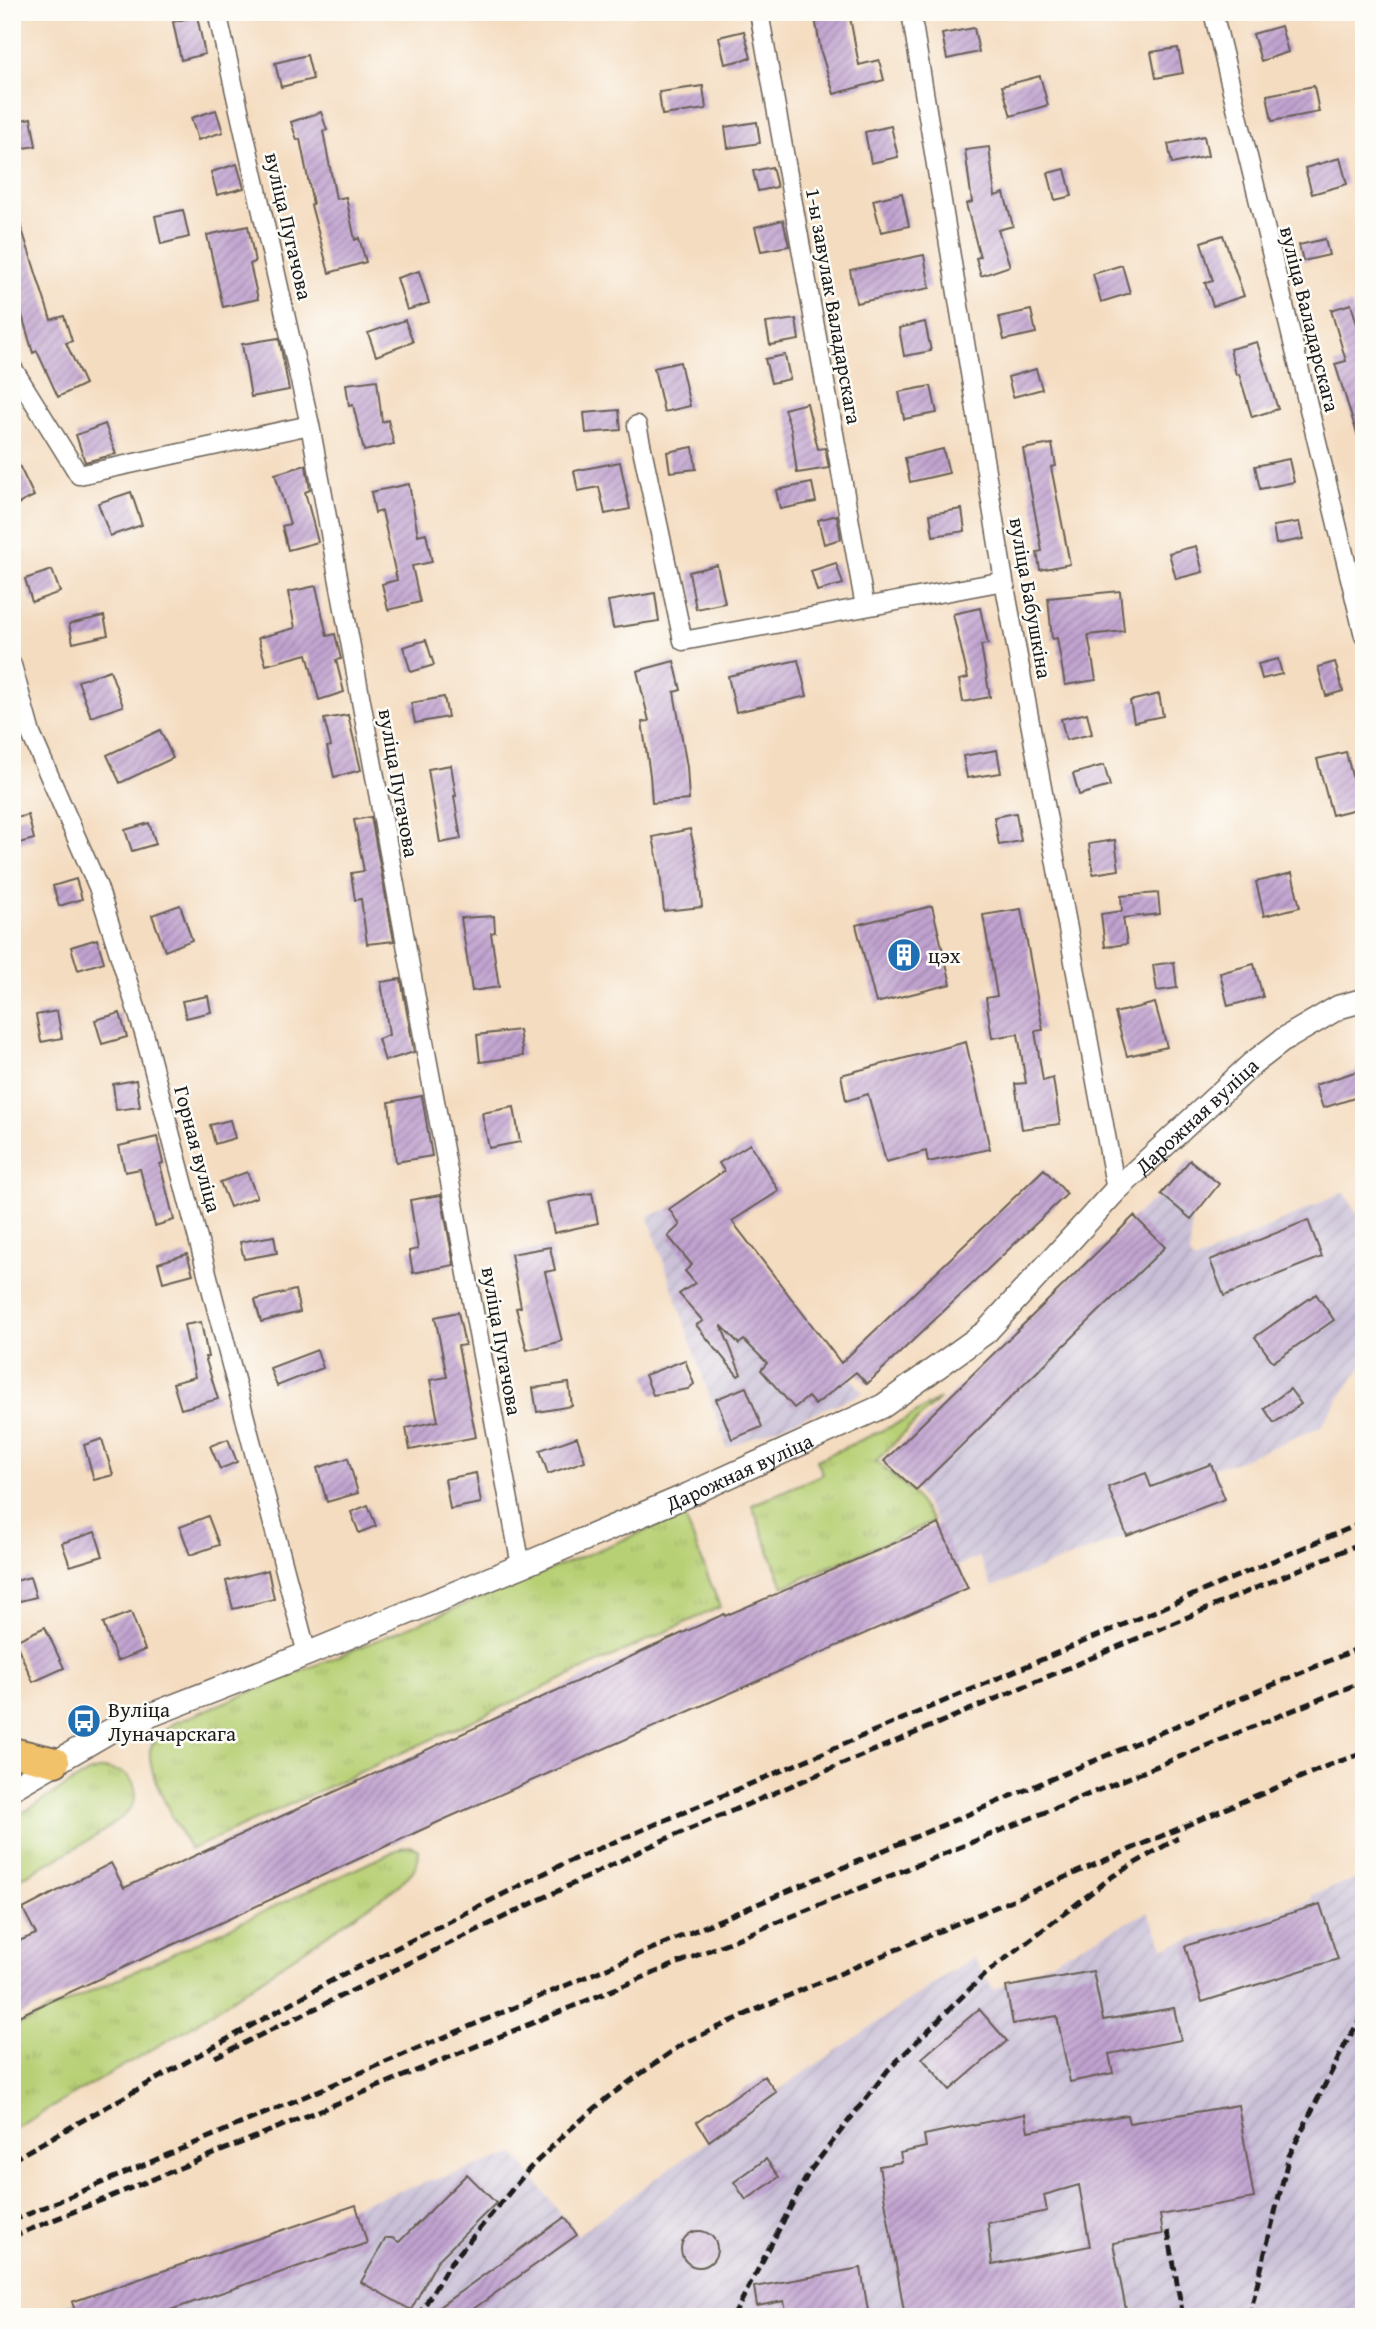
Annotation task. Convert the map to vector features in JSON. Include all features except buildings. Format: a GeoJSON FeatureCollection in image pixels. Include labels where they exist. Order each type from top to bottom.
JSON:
{"type":"FeatureCollection","features":[{"type":"Feature","properties":{"kind":"main road"},"geometry":{"type":"LineString","coordinates":[[12,1752],[55,1762]]}},
{"type":"Feature","properties":{"kind":"street","name":"вуліца Пугачова"},"geometry":{"type":"LineString","coordinates":[[217,12],[310,425],[521,1566]]}},
{"type":"Feature","properties":{"kind":"street","name":"1-ы завулак Валадарскага"},"geometry":{"type":"LineString","coordinates":[[759,12],[864,607]]}},
{"type":"Feature","properties":{"kind":"street","name":"вуліца Бабушкіна"},"geometry":{"type":"LineString","coordinates":[[911,12],[1004,581],[1116,1190]]}},
{"type":"Feature","properties":{"kind":"street","name":"вуліца Валадарскага"},"geometry":{"type":"LineString","coordinates":[[1213,12],[1364,636]]}},
{"type":"Feature","properties":{"kind":"street"},"geometry":{"type":"LineString","coordinates":[[12,367],[79,475],[310,425]]}},
{"type":"Feature","properties":{"kind":"street"},"geometry":{"type":"LineString","coordinates":[[637,425],[684,641],[1004,581]]}},
{"type":"Feature","properties":{"kind":"street","name":"Горная вуліца"},"geometry":{"type":"LineString","coordinates":[[12,665],[31,734],[98,887],[144,1033],[307,1654]]}},
{"type":"Feature","properties":{"kind":"street","name":"Дарожная вуліца"},"geometry":{"type":"LineString","coordinates":[[12,1787],[110,1731],[521,1566],[688,1495],[883,1406],[986,1332],[1116,1190],[1252,1063],[1283,1040],[1339,1007],[1364,1000]]}},
{"type":"Feature","properties":{"kind":"shaded area"},"geometry":{"type":"Polygon","coordinates":[[[1190,1160],[1219,1184],[1191,1219],[1190,1255],[1194,1262],[1344,1192],[1364,1225],[1364,1363],[1320,1427],[1231,1464],[1213,1467],[1225,1499],[992,1587],[979,1557],[958,1566],[968,1588],[445,1819],[12,2019],[12,1944],[124,1888],[724,1614],[742,1609],[938,1524],[916,1490],[884,1461],[1134,1216],[1161,1194],[1190,1160]]]}},
{"type":"Feature","properties":{"kind":"shaded area"},"geometry":{"type":"Polygon","coordinates":[[[704,1185],[863,1393],[727,1448],[648,1216],[669,1209],[704,1185]]]}},
{"type":"Feature","properties":{"kind":"shaded area"},"geometry":{"type":"Polygon","coordinates":[[[1364,1876],[1364,2317],[17,2317],[72,2302],[515,2154],[577,2235],[776,2092],[973,1957],[994,1990],[1148,1912],[1165,1948],[1312,1900],[1311,1895],[1364,1876]]]}},
{"type":"Feature","properties":{"kind":"green space"},"geometry":{"type":"Polygon","coordinates":[[[940,1398],[876,1461],[912,1492],[933,1522],[783,1587],[752,1505],[823,1474],[817,1460],[903,1421],[940,1398]]]}},
{"type":"Feature","properties":{"kind":"green space"},"geometry":{"type":"Polygon","coordinates":[[[684,1515],[720,1607],[190,1850],[163,1799],[150,1757],[155,1740],[174,1723],[684,1515]]]}},
{"type":"Feature","properties":{"kind":"green space"},"geometry":{"type":"Polygon","coordinates":[[[102,1769],[121,1772],[131,1780],[136,1793],[132,1806],[95,1836],[12,1883],[12,1819],[88,1773],[102,1769]]]}},
{"type":"Feature","properties":{"kind":"green space"},"geometry":{"type":"Polygon","coordinates":[[[412,1846],[418,1850],[419,1856],[415,1868],[391,1891],[189,2028],[12,2130],[12,2028],[403,1847],[412,1846]]]}},
{"type":"Feature","properties":{"kind":"railway"},"geometry":{"type":"LineString","coordinates":[[12,2160],[329,1982],[565,1863],[1364,1522]]}},
{"type":"Feature","properties":{"kind":"railway"},"geometry":{"type":"LineString","coordinates":[[215,2057],[659,1842],[1364,1542]]}},
{"type":"Feature","properties":{"kind":"railway"},"geometry":{"type":"LineString","coordinates":[[12,2221],[1364,1646]]}},
{"type":"Feature","properties":{"kind":"railway"},"geometry":{"type":"LineString","coordinates":[[12,2237],[1364,1681]]}},
{"type":"Feature","properties":{"kind":"railway"},"geometry":{"type":"LineString","coordinates":[[1255,1797],[1364,1753]]}},
{"type":"Feature","properties":{"kind":"railway"},"geometry":{"type":"LineString","coordinates":[[418,2317],[446,2269],[529,2169],[608,2097],[684,2043],[1262,1793]]}},
{"type":"Feature","properties":{"kind":"railway"},"geometry":{"type":"LineString","coordinates":[[733,2317],[809,2172],[888,2070],[984,1975],[1113,1876],[1178,1838]]}},
{"type":"Feature","properties":{"kind":"railway"},"geometry":{"type":"LineString","coordinates":[[1249,2317],[1289,2156],[1364,2013]]}},
{"type":"Feature","properties":{"kind":"railway"},"geometry":{"type":"LineString","coordinates":[[1168,2231],[1183,2317]]}},
{"type":"Feature","properties":{"kind":"place","name":"цэх"},"geometry":{"type":"Point","coordinates":[904,955]}},
{"type":"Feature","properties":{"kind":"place","name":"Вуліца Луначарскага"},"geometry":{"type":"Point","coordinates":[84,1721]}}]}
